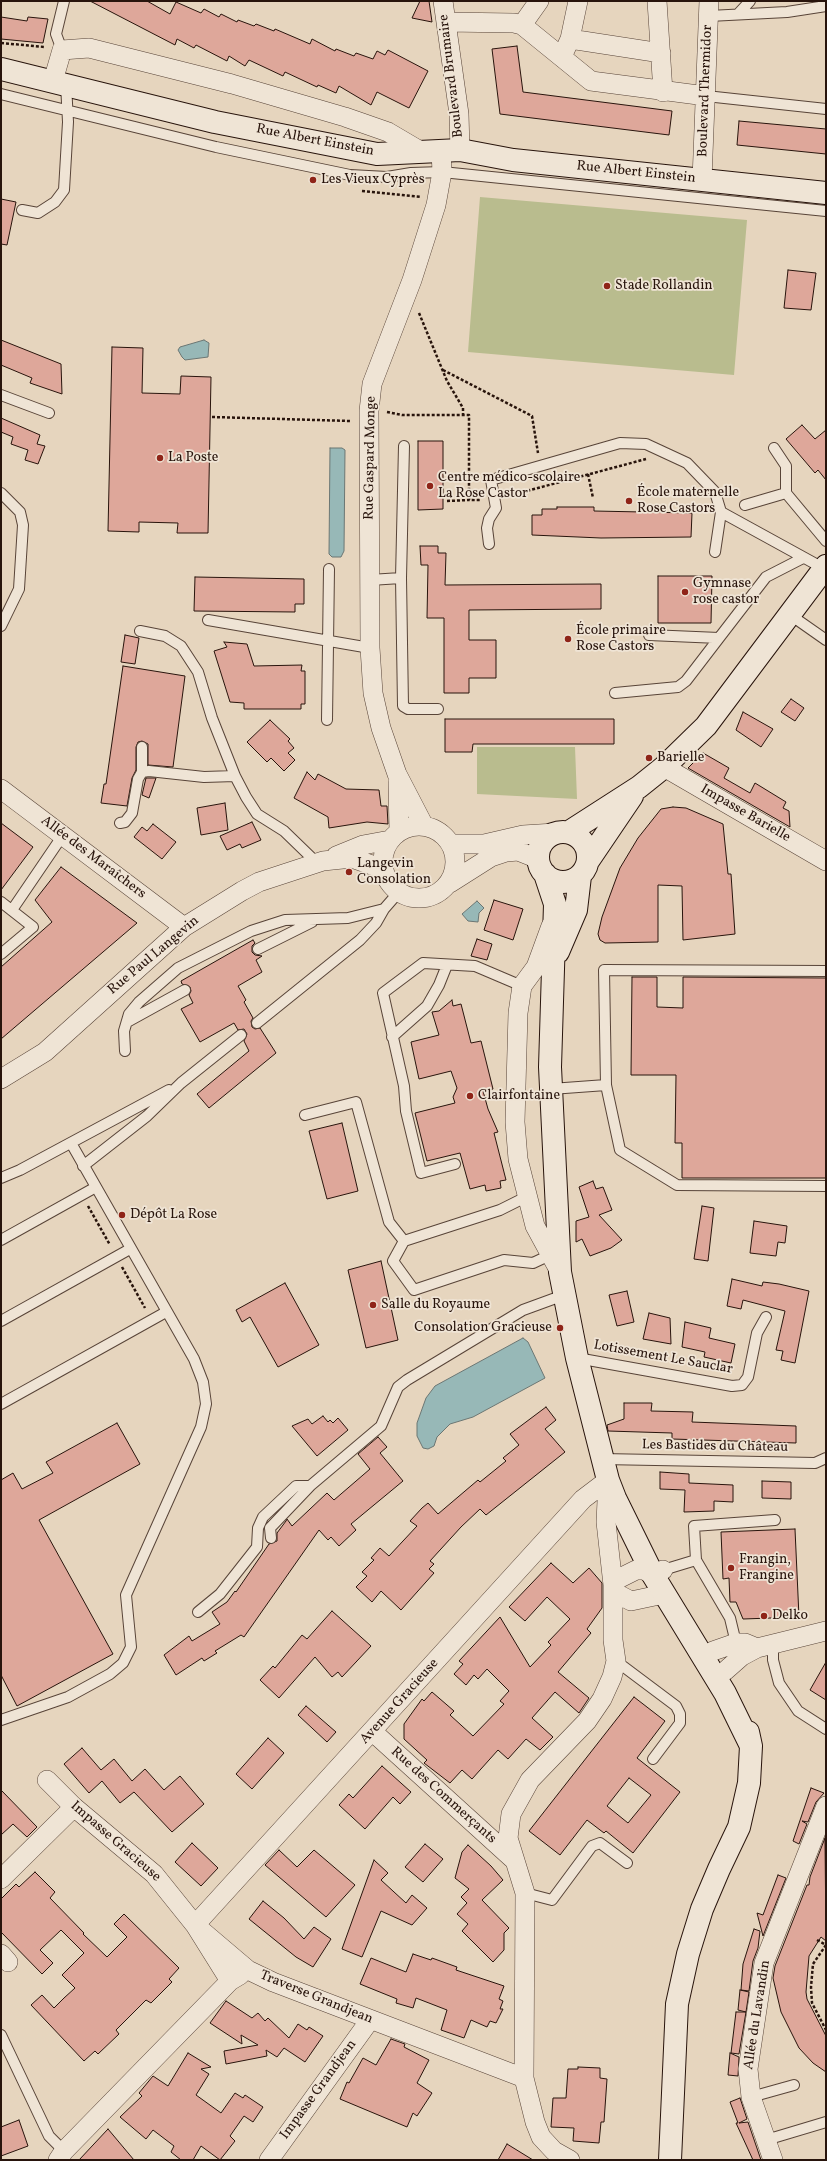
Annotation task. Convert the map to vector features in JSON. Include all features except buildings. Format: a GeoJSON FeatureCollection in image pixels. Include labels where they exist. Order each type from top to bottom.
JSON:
{"type":"FeatureCollection","features":[{"type":"Feature","properties":{"kind":"street","name":"Boulevard Brumaire"},"geometry":{"type":"LineString","coordinates":[[441,156],[460,114],[443,1]]}},
{"type":"Feature","properties":{"kind":"street"},"geometry":{"type":"LineString","coordinates":[[522,25],[539,1]]}},
{"type":"Feature","properties":{"kind":"street"},"geometry":{"type":"LineString","coordinates":[[561,57],[570,39],[578,1]]}},
{"type":"Feature","properties":{"kind":"street"},"geometry":{"type":"LineString","coordinates":[[657,1],[663,92]]}},
{"type":"Feature","properties":{"kind":"street","name":"Boulevard Thermidor"},"geometry":{"type":"LineString","coordinates":[[702,180],[709,8]]}},
{"type":"Feature","properties":{"kind":"street"},"geometry":{"type":"LineString","coordinates":[[446,22],[514,23],[522,25],[591,81],[663,92],[706,96]]}},
{"type":"Feature","properties":{"kind":"street"},"geometry":{"type":"LineString","coordinates":[[570,39],[661,53]]}},
{"type":"Feature","properties":{"kind":"street"},"geometry":{"type":"LineString","coordinates":[[60,82],[55,48],[89,48],[232,84],[345,117],[388,132],[441,156]]}},
{"type":"Feature","properties":{"kind":"street","name":"Rue Albert Einstein"},"geometry":{"type":"LineString","coordinates":[[1,69],[60,82],[215,122],[377,154],[513,160],[826,193]]}},
{"type":"Feature","properties":{"kind":"street","name":"Rue Gaspard Monge"},"geometry":{"type":"LineString","coordinates":[[424,826],[397,774],[381,728],[373,693],[370,648],[369,411],[372,384],[406,296],[436,205],[441,156]]}},
{"type":"Feature","properties":{"kind":"street"},"geometry":{"type":"LineString","coordinates":[[555,1263],[551,1089],[554,904],[542,867],[540,848],[546,839],[562,832],[638,787],[664,767],[716,716],[789,614],[825,567]]}},
{"type":"Feature","properties":{"kind":"street","name":"Impasse Barielle"},"geometry":{"type":"LineString","coordinates":[[664,767],[826,861]]}},
{"type":"Feature","properties":{"kind":"street","name":"Rue Gaspard Monge"},"geometry":{"type":"LineString","coordinates":[[395,836],[397,774]]}},
{"type":"Feature","properties":{"kind":"street"},"geometry":{"type":"LineString","coordinates":[[450,883],[455,868],[454,853],[451,844],[435,829],[424,826],[411,827],[395,836],[382,858],[383,869],[387,880],[398,893],[416,899],[429,898],[441,892],[450,883],[491,857],[506,852],[518,851],[542,867],[556,881],[568,882],[584,869],[638,787]]}},
{"type":"Feature","properties":{"kind":"street","name":"Allée des Maraîchers"},"geometry":{"type":"LineString","coordinates":[[1,788],[184,927]]}},
{"type":"Feature","properties":{"kind":"street"},"geometry":{"type":"LineString","coordinates":[[451,844],[484,844],[522,835],[562,832],[580,838],[587,848],[576,910],[552,966]]}},
{"type":"Feature","properties":{"kind":"street","name":"Rue Paul Langevin"},"geometry":{"type":"LineString","coordinates":[[1,1079],[45,1052],[184,927],[212,909],[259,882],[363,845],[395,836]]}},
{"type":"Feature","properties":{"kind":"street","name":"Rue Paul Langevin"},"geometry":{"type":"LineString","coordinates":[[320,861],[352,858],[383,869]]}},
{"type":"Feature","properties":{"kind":"street"},"geometry":{"type":"LineString","coordinates":[[554,919],[536,967],[522,986],[518,1013],[515,1122],[518,1159],[535,1226],[555,1263],[564,1295],[577,1358],[608,1480],[606,1522],[614,1589],[613,1640],[616,1661],[612,1677],[602,1699],[587,1721],[530,1780],[511,1814],[508,1838],[513,1859],[525,1893],[524,2078],[535,2122],[542,2137],[554,2152],[564,2159]]}},
{"type":"Feature","properties":{"kind":"street"},"geometry":{"type":"LineString","coordinates":[[608,1480],[620,1493],[658,1572],[713,1651],[725,1671],[742,1709],[751,1746],[749,1783],[739,1827],[702,1909],[688,1954],[677,2004],[670,2160]]}},
{"type":"Feature","properties":{"kind":"street","name":"Avenue Gracieuse"},"geometry":{"type":"LineString","coordinates":[[195,1925],[373,1732],[583,1499],[608,1480]]}},
{"type":"Feature","properties":{"kind":"street"},"geometry":{"type":"LineString","coordinates":[[614,1589],[618,1578],[636,1570],[658,1572]]}},
{"type":"Feature","properties":{"kind":"street"},"geometry":{"type":"LineString","coordinates":[[613,1640],[625,1619],[650,1598],[658,1572]]}},
{"type":"Feature","properties":{"kind":"street"},"geometry":{"type":"LineString","coordinates":[[614,1589],[631,1601],[650,1598]]}},
{"type":"Feature","properties":{"kind":"street"},"geometry":{"type":"LineString","coordinates":[[650,1598],[725,1693],[751,1746]]}},
{"type":"Feature","properties":{"kind":"street"},"geometry":{"type":"LineString","coordinates":[[725,1671],[742,1656],[765,1647],[826,1631]]}},
{"type":"Feature","properties":{"kind":"street"},"geometry":{"type":"LineString","coordinates":[[713,1651],[736,1643],[745,1643],[765,1647]]}},
{"type":"Feature","properties":{"kind":"street","name":"Rue des Commerçants"},"geometry":{"type":"LineString","coordinates":[[373,1732],[513,1859]]}},
{"type":"Feature","properties":{"kind":"street","name":"Impasse Gracieuse"},"geometry":{"type":"LineString","coordinates":[[47,1780],[74,1807],[154,1874],[195,1925],[230,1981]]}},
{"type":"Feature","properties":{"kind":"street","name":"Allée du Lavandin"},"geometry":{"type":"LineString","coordinates":[[773,2160],[751,2097],[748,2069],[764,1963],[826,1806]]}},
{"type":"Feature","properties":{"kind":"street"},"geometry":{"type":"LineString","coordinates":[[1,1879],[74,1807]]}},
{"type":"Feature","properties":{"kind":"street","name":"Impasse Gracieuse"},"geometry":{"type":"LineString","coordinates":[[195,1925],[248,1970]]}},
{"type":"Feature","properties":{"kind":"street","name":"Traverse Grandjean"},"geometry":{"type":"LineString","coordinates":[[61,2156],[230,1981],[248,1970],[273,1982],[370,2020],[524,2078]]}},
{"type":"Feature","properties":{"kind":"street","name":"Impasse Grandjean"},"geometry":{"type":"LineString","coordinates":[[268,2160],[370,2020]]}},
{"type":"Feature","properties":{"kind":"lane"},"geometry":{"type":"LineString","coordinates":[[55,48],[56,34],[64,1]]}},
{"type":"Feature","properties":{"kind":"lane"},"geometry":{"type":"LineString","coordinates":[[738,14],[750,1]]}},
{"type":"Feature","properties":{"kind":"lane"},"geometry":{"type":"LineString","coordinates":[[709,8],[738,14],[787,12],[826,6]]}},
{"type":"Feature","properties":{"kind":"lane"},"geometry":{"type":"LineString","coordinates":[[22,210],[38,213],[55,202],[64,190],[68,111],[60,82]]}},
{"type":"Feature","properties":{"kind":"lane"},"geometry":{"type":"LineString","coordinates":[[1,94],[216,147],[350,175],[387,177],[411,173],[441,156],[826,211]]}},
{"type":"Feature","properties":{"kind":"lane"},"geometry":{"type":"LineString","coordinates":[[706,96],[826,109]]}},
{"type":"Feature","properties":{"kind":"lane"},"geometry":{"type":"LineString","coordinates":[[1,395],[49,413]]}},
{"type":"Feature","properties":{"kind":"lane"},"geometry":{"type":"LineString","coordinates":[[489,544],[487,528],[489,519],[496,508],[490,480],[620,443],[646,444],[687,464],[715,492],[721,512],[715,552]]}},
{"type":"Feature","properties":{"kind":"lane"},"geometry":{"type":"LineString","coordinates":[[404,446],[401,578],[403,706],[408,709],[438,709]]}},
{"type":"Feature","properties":{"kind":"lane"},"geometry":{"type":"LineString","coordinates":[[774,448],[786,466],[786,493],[826,541]]}},
{"type":"Feature","properties":{"kind":"lane"},"geometry":{"type":"LineString","coordinates":[[745,504],[786,493]]}},
{"type":"Feature","properties":{"kind":"lane"},"geometry":{"type":"LineString","coordinates":[[1,494],[20,512],[23,525],[19,589],[1,626]]}},
{"type":"Feature","properties":{"kind":"lane"},"geometry":{"type":"LineString","coordinates":[[721,512],[803,558],[825,567]]}},
{"type":"Feature","properties":{"kind":"lane"},"geometry":{"type":"LineString","coordinates":[[615,693],[678,687],[686,681],[766,577],[803,558]]}},
{"type":"Feature","properties":{"kind":"lane"},"geometry":{"type":"LineString","coordinates":[[327,720],[326,640],[329,570]]}},
{"type":"Feature","properties":{"kind":"lane"},"geometry":{"type":"LineString","coordinates":[[370,580],[401,578]]}},
{"type":"Feature","properties":{"kind":"lane"},"geometry":{"type":"LineString","coordinates":[[789,614],[826,640]]}},
{"type":"Feature","properties":{"kind":"lane"},"geometry":{"type":"LineString","coordinates":[[208,620],[370,648]]}},
{"type":"Feature","properties":{"kind":"lane"},"geometry":{"type":"LineString","coordinates":[[140,632],[165,636],[182,646],[198,672],[212,718],[235,776],[257,814],[284,831],[320,861]]}},
{"type":"Feature","properties":{"kind":"lane"},"geometry":{"type":"LineString","coordinates":[[649,635],[719,638]]}},
{"type":"Feature","properties":{"kind":"lane"},"geometry":{"type":"LineString","coordinates":[[120,823],[125,822],[132,812],[138,779],[142,772],[142,747]]}},
{"type":"Feature","properties":{"kind":"lane"},"geometry":{"type":"LineString","coordinates":[[142,772],[149,771],[204,777],[235,776]]}},
{"type":"Feature","properties":{"kind":"lane"},"geometry":{"type":"LineString","coordinates":[[12,910],[63,835]]}},
{"type":"Feature","properties":{"kind":"lane"},"geometry":{"type":"LineString","coordinates":[[257,1023],[360,940],[376,923],[384,909],[398,893]]}},
{"type":"Feature","properties":{"kind":"lane"},"geometry":{"type":"LineString","coordinates":[[1,902],[33,927],[1,954]]}},
{"type":"Feature","properties":{"kind":"lane"},"geometry":{"type":"LineString","coordinates":[[125,1051],[124,1031],[129,1014],[139,1002],[178,968],[250,931],[285,920],[348,918],[384,909]]}},
{"type":"Feature","properties":{"kind":"lane"},"geometry":{"type":"LineString","coordinates":[[258,949],[298,927],[322,919]]}},
{"type":"Feature","properties":{"kind":"lane"},"geometry":{"type":"LineString","coordinates":[[455,1164],[421,1173],[406,1111],[404,1086],[383,993],[423,964],[475,966],[522,986]]}},
{"type":"Feature","properties":{"kind":"lane"},"geometry":{"type":"LineString","coordinates":[[392,1037],[426,1006],[439,985],[447,965]]}},
{"type":"Feature","properties":{"kind":"lane"},"geometry":{"type":"LineString","coordinates":[[826,971],[604,970],[606,1085],[620,1150],[677,1185],[826,1186]]}},
{"type":"Feature","properties":{"kind":"lane"},"geometry":{"type":"LineString","coordinates":[[127,1022],[185,990]]}},
{"type":"Feature","properties":{"kind":"lane"},"geometry":{"type":"LineString","coordinates":[[83,1166],[147,1116],[181,1083],[241,1036]]}},
{"type":"Feature","properties":{"kind":"lane"},"geometry":{"type":"LineString","coordinates":[[1,1178],[20,1170],[181,1083]]}},
{"type":"Feature","properties":{"kind":"lane"},"geometry":{"type":"LineString","coordinates":[[551,1089],[606,1085]]}},
{"type":"Feature","properties":{"kind":"lane"},"geometry":{"type":"LineString","coordinates":[[305,1116],[356,1102],[389,1222],[404,1241]]}},
{"type":"Feature","properties":{"kind":"lane"},"geometry":{"type":"LineString","coordinates":[[1,1720],[68,1697],[110,1674],[122,1663],[131,1647],[126,1595],[201,1427],[206,1404],[203,1382],[194,1359],[71,1143]]}},
{"type":"Feature","properties":{"kind":"lane"},"geometry":{"type":"LineString","coordinates":[[1,1240],[98,1192]]}},
{"type":"Feature","properties":{"kind":"lane"},"geometry":{"type":"LineString","coordinates":[[528,1196],[500,1210],[404,1241],[393,1261],[414,1290],[504,1260],[533,1263],[555,1263]]}},
{"type":"Feature","properties":{"kind":"lane"},"geometry":{"type":"LineString","coordinates":[[1,1320],[130,1249]]}},
{"type":"Feature","properties":{"kind":"lane"},"geometry":{"type":"LineString","coordinates":[[271,1538],[270,1528],[310,1486],[381,1426],[398,1388],[407,1380],[523,1310],[564,1295]]}},
{"type":"Feature","properties":{"kind":"lane"},"geometry":{"type":"LineString","coordinates":[[1,1404],[166,1312]]}},
{"type":"Feature","properties":{"kind":"lane","name":"Lotissement Le Sauclar"},"geometry":{"type":"LineString","coordinates":[[577,1358],[598,1360],[732,1386],[742,1384],[748,1377],[757,1333],[766,1316]]}},
{"type":"Feature","properties":{"kind":"lane","name":"Les Bastides du Château"},"geometry":{"type":"LineString","coordinates":[[602,1459],[816,1463],[826,1458]]}},
{"type":"Feature","properties":{"kind":"lane"},"geometry":{"type":"LineString","coordinates":[[198,1612],[220,1594],[257,1547],[258,1528],[263,1517],[296,1486],[310,1486]]}},
{"type":"Feature","properties":{"kind":"lane"},"geometry":{"type":"LineString","coordinates":[[736,1643],[730,1618],[696,1560],[694,1526],[775,1520]]}},
{"type":"Feature","properties":{"kind":"lane"},"geometry":{"type":"LineString","coordinates":[[658,1572],[696,1560]]}},
{"type":"Feature","properties":{"kind":"lane"},"geometry":{"type":"LineString","coordinates":[[765,1647],[773,1660],[779,1683],[798,1711],[826,1729]]}},
{"type":"Feature","properties":{"kind":"lane"},"geometry":{"type":"LineString","coordinates":[[616,1661],[676,1706],[680,1714],[680,1723],[653,1760]]}},
{"type":"Feature","properties":{"kind":"lane"},"geometry":{"type":"LineString","coordinates":[[525,1893],[552,1900],[592,1846],[600,1843],[627,1863]]}},
{"type":"Feature","properties":{"kind":"lane"},"geometry":{"type":"LineString","coordinates":[[1,2035],[49,2136],[61,2156]]}},
{"type":"Feature","properties":{"kind":"lane"},"geometry":{"type":"LineString","coordinates":[[751,2097],[794,2085]]}},
{"type":"Feature","properties":{"kind":"lane"},"geometry":{"type":"LineString","coordinates":[[766,2140],[826,2122]]}},
{"type":"Feature","properties":{"kind":"path"},"geometry":{"type":"LineString","coordinates":[[1,42],[55,48]]}},
{"type":"Feature","properties":{"kind":"path"},"geometry":{"type":"LineString","coordinates":[[406,296],[419,314],[443,370],[463,408],[463,415]]}},
{"type":"Feature","properties":{"kind":"path"},"geometry":{"type":"LineString","coordinates":[[443,370],[532,416],[540,465]]}},
{"type":"Feature","properties":{"kind":"path"},"geometry":{"type":"LineString","coordinates":[[212,418],[353,421],[354,409],[402,415]]}},
{"type":"Feature","properties":{"kind":"path"},"geometry":{"type":"LineString","coordinates":[[588,474],[593,498]]}},
{"type":"Feature","properties":{"kind":"path"},"geometry":{"type":"LineString","coordinates":[[447,501],[470,500]]}},
{"type":"Feature","properties":{"kind":"path"},"geometry":{"type":"LineString","coordinates":[[98,1192],[87,1204],[152,1320]]}},
{"type":"Feature","properties":{"kind":"path"},"geometry":{"type":"LineString","coordinates":[[817,1940],[826,1945],[813,1964],[811,1987],[812,2003],[826,2030]]}},
{"type":"Feature","properties":{"kind":"green space","name":"Stade Rollandin"},"geometry":{"type":"Polygon","coordinates":[[[480,197],[747,220],[734,375],[468,352],[480,197]]]}},
{"type":"Feature","properties":{"kind":"green space"},"geometry":{"type":"Polygon","coordinates":[[[477,747],[575,747],[577,799],[477,794],[477,747]]]}},
{"type":"Feature","properties":{"kind":"water"},"geometry":{"type":"Polygon","coordinates":[[[204,340],[209,343],[208,357],[185,360],[178,350],[180,347],[204,340]]]}},
{"type":"Feature","properties":{"kind":"water"},"geometry":{"type":"Polygon","coordinates":[[[330,448],[342,448],[345,450],[344,551],[341,557],[332,557],[329,554],[330,448]]]}},
{"type":"Feature","properties":{"kind":"water"},"geometry":{"type":"Polygon","coordinates":[[[477,901],[484,908],[479,913],[478,922],[468,921],[462,914],[477,901]]]}},
{"type":"Feature","properties":{"kind":"water"},"geometry":{"type":"Polygon","coordinates":[[[523,1338],[528,1342],[545,1378],[473,1417],[450,1424],[437,1437],[434,1446],[428,1449],[423,1448],[417,1436],[417,1423],[426,1398],[435,1386],[523,1338]]]}},
{"type":"Feature","properties":{"kind":"place","name":"Les Vieux Cyprès"},"geometry":{"type":"Point","coordinates":[313,180]}},
{"type":"Feature","properties":{"kind":"place","name":"Stade Rollandin"},"geometry":{"type":"Point","coordinates":[607,286]}},
{"type":"Feature","properties":{"kind":"place","name":"La Poste"},"geometry":{"type":"Point","coordinates":[160,458]}},
{"type":"Feature","properties":{"kind":"place","name":"Centre médico-scolaire La Rose Castor"},"geometry":{"type":"Point","coordinates":[430,486]}},
{"type":"Feature","properties":{"kind":"place","name":"École maternelle Rose Castors"},"geometry":{"type":"Point","coordinates":[629,501]}},
{"type":"Feature","properties":{"kind":"place","name":"Gymnase rose castor"},"geometry":{"type":"Point","coordinates":[685,592]}},
{"type":"Feature","properties":{"kind":"place","name":"École primaire Rose Castors"},"geometry":{"type":"Point","coordinates":[568,639]}},
{"type":"Feature","properties":{"kind":"place","name":"Barielle"},"geometry":{"type":"Point","coordinates":[649,758]}},
{"type":"Feature","properties":{"kind":"place","name":"Langevin Consolation"},"geometry":{"type":"Point","coordinates":[349,872]}},
{"type":"Feature","properties":{"kind":"place","name":"Clairfontaine"},"geometry":{"type":"Point","coordinates":[470,1096]}},
{"type":"Feature","properties":{"kind":"place","name":"Dépôt La Rose"},"geometry":{"type":"Point","coordinates":[122,1215]}},
{"type":"Feature","properties":{"kind":"place","name":"Salle du Royaume"},"geometry":{"type":"Point","coordinates":[373,1305]}},
{"type":"Feature","properties":{"kind":"place","name":"Consolation Gracieuse"},"geometry":{"type":"Point","coordinates":[560,1328]}},
{"type":"Feature","properties":{"kind":"place","name":"Frangin, Frangine"},"geometry":{"type":"Point","coordinates":[731,1568]}},
{"type":"Feature","properties":{"kind":"place","name":"Delko"},"geometry":{"type":"Point","coordinates":[764,1616]}}]}
